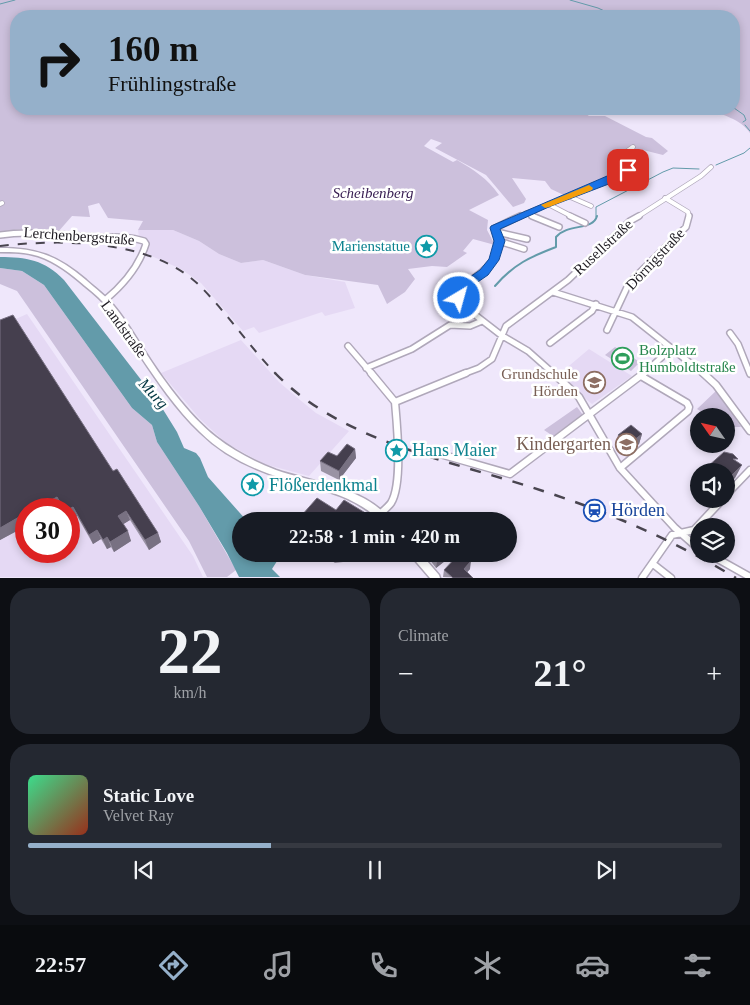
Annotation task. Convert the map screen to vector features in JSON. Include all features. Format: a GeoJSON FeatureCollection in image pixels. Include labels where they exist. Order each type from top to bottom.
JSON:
{"type":"FeatureCollection","features":[{"type":"Feature","properties":{"kind":"street"},"geometry":{"type":"LineString","coordinates":[[633,147],[626,152],[631,166],[628,170],[610,180],[526,213],[495,228],[500,241],[491,266],[461,288],[459,298],[461,304],[501,335],[528,352],[579,397],[620,468],[690,541]]}},
{"type":"Feature","properties":{"kind":"street","name":"Rusellstraße"},"geometry":{"type":"LineString","coordinates":[[501,335],[506,326],[553,292],[630,221],[701,176],[711,167]]}},
{"type":"Feature","properties":{"kind":"street"},"geometry":{"type":"LineString","coordinates":[[568,196],[591,206]]}},
{"type":"Feature","properties":{"kind":"street","name":"Dörnigstraße"},"geometry":{"type":"LineString","coordinates":[[607,330],[629,283],[686,228],[689,219],[688,212],[680,205],[665,198]]}},
{"type":"Feature","properties":{"kind":"street"},"geometry":{"type":"LineString","coordinates":[[548,204],[584,223]]}},
{"type":"Feature","properties":{"kind":"street"},"geometry":{"type":"LineString","coordinates":[[526,213],[559,227]]}},
{"type":"Feature","properties":{"kind":"street","name":"Lerchenbergstraße"},"geometry":{"type":"LineString","coordinates":[[0,235],[36,230],[97,237],[128,237],[144,241],[146,244],[143,254],[118,288],[105,300]]}},
{"type":"Feature","properties":{"kind":"street"},"geometry":{"type":"LineString","coordinates":[[497,232],[527,239]]}},
{"type":"Feature","properties":{"kind":"street"},"geometry":{"type":"LineString","coordinates":[[500,241],[524,248]]}},
{"type":"Feature","properties":{"kind":"street","name":"Landstraße"},"geometry":{"type":"LineString","coordinates":[[0,250],[22,251],[54,259],[69,268],[105,300],[175,399],[211,438],[244,459],[264,468],[342,491],[355,497],[377,512]]}},
{"type":"Feature","properties":{"kind":"street"},"geometry":{"type":"LineString","coordinates":[[553,292],[615,310],[632,318],[692,363],[721,390],[750,431]]}},
{"type":"Feature","properties":{"kind":"street"},"geometry":{"type":"LineString","coordinates":[[550,343],[592,311],[596,304]]}},
{"type":"Feature","properties":{"kind":"street"},"geometry":{"type":"LineString","coordinates":[[366,368],[412,349],[450,325],[470,326],[482,321]]}},
{"type":"Feature","properties":{"kind":"street"},"geometry":{"type":"LineString","coordinates":[[730,333],[741,348],[747,370],[750,374]]}},
{"type":"Feature","properties":{"kind":"street"},"geometry":{"type":"LineString","coordinates":[[396,402],[480,368],[492,359],[501,335]]}},
{"type":"Feature","properties":{"kind":"street"},"geometry":{"type":"LineString","coordinates":[[348,346],[396,402],[398,440],[396,491],[391,503],[382,512]]}},
{"type":"Feature","properties":{"kind":"street"},"geometry":{"type":"LineString","coordinates":[[433,452],[510,474],[641,376],[672,348]]}},
{"type":"Feature","properties":{"kind":"street"},"geometry":{"type":"LineString","coordinates":[[620,468],[688,411],[689,407],[641,376]]}},
{"type":"Feature","properties":{"kind":"street"},"geometry":{"type":"LineString","coordinates":[[735,486],[750,470]]}},
{"type":"Feature","properties":{"kind":"street"},"geometry":{"type":"LineString","coordinates":[[642,578],[672,536],[680,532],[694,530],[715,508]]}},
{"type":"Feature","properties":{"kind":"street"},"geometry":{"type":"LineString","coordinates":[[422,562],[436,578]]}},
{"type":"Feature","properties":{"kind":"street"},"geometry":{"type":"LineString","coordinates":[[725,563],[750,577]]}},
{"type":"Feature","properties":{"kind":"street"},"geometry":{"type":"LineString","coordinates":[[653,564],[671,578]]}},
{"type":"Feature","properties":{"kind":"shaded area"},"geometry":{"type":"Polygon","coordinates":[[[138,230],[173,230],[199,241],[219,254],[241,263],[263,260],[305,275],[345,282],[355,308],[325,316],[322,312],[259,333],[254,327],[243,331],[201,283],[181,269],[147,254],[150,245],[146,239],[139,237],[138,230]]]}},
{"type":"Feature","properties":{"kind":"shaded area"},"geometry":{"type":"Polygon","coordinates":[[[27,314],[193,556],[203,577],[0,577],[0,326],[27,314]]]}},
{"type":"Feature","properties":{"kind":"shaded area"},"geometry":{"type":"Polygon","coordinates":[[[241,340],[279,382],[300,400],[316,413],[349,431],[309,476],[264,464],[226,443],[200,419],[161,373],[241,340]]]}},
{"type":"Feature","properties":{"kind":"shaded area","name":"Grundschule Hörden"},"geometry":{"type":"Polygon","coordinates":[[[589,349],[632,376],[592,404],[557,376],[589,349]]]}},
{"type":"Feature","properties":{"kind":"green space","name":"Scheibenberg"},"geometry":{"type":"Polygon","coordinates":[[[0,0],[750,0],[750,133],[741,124],[724,115],[740,115],[740,10],[10,10],[10,115],[588,115],[605,116],[646,137],[652,138],[668,151],[663,155],[639,149],[630,151],[629,154],[635,166],[628,172],[612,181],[568,197],[551,189],[545,181],[512,178],[526,199],[524,203],[513,207],[486,175],[435,148],[442,143],[431,139],[424,146],[453,162],[457,160],[469,167],[485,179],[499,195],[469,210],[488,220],[487,230],[495,245],[473,239],[463,251],[467,253],[447,267],[432,266],[408,269],[415,279],[405,292],[387,304],[378,285],[305,275],[263,260],[241,263],[219,254],[199,241],[173,230],[138,230],[143,221],[108,218],[99,203],[88,206],[90,217],[72,216],[58,232],[29,229],[0,233],[0,0]]]}},
{"type":"Feature","properties":{"kind":"green space"},"geometry":{"type":"Polygon","coordinates":[[[0,268],[22,271],[44,285],[132,408],[152,425],[157,442],[199,506],[236,570],[227,577],[207,577],[189,541],[17,291],[0,284],[0,268]]]}},
{"type":"Feature","properties":{"kind":"green space","name":"Bolzplatz Humboldtstraße"},"geometry":{"type":"Polygon","coordinates":[[[615,347],[640,362],[631,371],[605,355],[615,347]]]}},
{"type":"Feature","properties":{"kind":"green space"},"geometry":{"type":"Polygon","coordinates":[[[717,390],[729,408],[698,408],[717,390]]]}},
{"type":"Feature","properties":{"kind":"green space"},"geometry":{"type":"Polygon","coordinates":[[[577,407],[583,415],[553,436],[544,430],[577,407]]]}},
{"type":"Feature","properties":{"kind":"green space"},"geometry":{"type":"Polygon","coordinates":[[[735,418],[741,427],[735,427],[735,418]]]}},
{"type":"Feature","properties":{"kind":"water"},"geometry":{"type":"Polygon","coordinates":[[[0,257],[27,259],[50,268],[64,280],[159,403],[177,432],[184,448],[196,453],[208,477],[239,512],[232,512],[232,562],[276,562],[272,569],[280,577],[239,577],[199,506],[157,442],[152,425],[132,408],[44,285],[22,271],[0,268],[0,257]]]}},
{"type":"Feature","properties":{"kind":"building"},"geometry":{"type":"Polygon","coordinates":[[[13,315],[113,471],[117,469],[158,533],[145,540],[126,511],[118,516],[128,531],[110,542],[107,537],[103,540],[97,530],[89,535],[80,519],[80,498],[57,497],[15,498],[15,519],[0,528],[0,320],[13,315]]]}},
{"type":"Feature","properties":{"kind":"building"},"geometry":{"type":"Polygon","coordinates":[[[631,425],[642,434],[629,444],[618,435],[631,425]]]}},
{"type":"Feature","properties":{"kind":"building"},"geometry":{"type":"Polygon","coordinates":[[[347,444],[355,449],[339,471],[320,461],[328,452],[337,456],[347,444]]]}},
{"type":"Feature","properties":{"kind":"building"},"geometry":{"type":"Polygon","coordinates":[[[723,453],[728,453],[733,454],[738,459],[733,459],[742,465],[735,472],[735,463],[712,463],[723,453]]]}},
{"type":"Feature","properties":{"kind":"building"},"geometry":{"type":"Polygon","coordinates":[[[317,498],[336,510],[344,500],[364,512],[305,512],[317,498]]]}},
{"type":"Feature","properties":{"kind":"building"},"geometry":{"type":"Polygon","coordinates":[[[452,562],[470,562],[464,569],[473,578],[453,578],[444,570],[452,562]]]}},
{"type":"Feature","properties":{"kind":"waterway"},"geometry":{"type":"LineString","coordinates":[[0,4],[15,0]]}},
{"type":"Feature","properties":{"kind":"waterway"},"geometry":{"type":"LineString","coordinates":[[570,0],[602,10]]}},
{"type":"Feature","properties":{"kind":"waterway"},"geometry":{"type":"LineString","coordinates":[[740,112],[746,120],[743,122]]}},
{"type":"Feature","properties":{"kind":"waterway"},"geometry":{"type":"LineString","coordinates":[[745,125],[750,131]]}},
{"type":"Feature","properties":{"kind":"waterway"},"geometry":{"type":"LineString","coordinates":[[716,165],[744,153],[750,148]]}},
{"type":"Feature","properties":{"kind":"waterway"},"geometry":{"type":"LineString","coordinates":[[596,217],[596,207],[663,172],[673,168],[699,169]]}},
{"type":"Feature","properties":{"kind":"waterway"},"geometry":{"type":"LineString","coordinates":[[495,286],[502,278],[523,262],[556,247],[556,237],[561,233],[591,224],[597,216]]}},
{"type":"Feature","properties":{"kind":"railway"},"geometry":{"type":"LineString","coordinates":[[0,246],[78,243],[131,251],[156,259],[179,270],[199,285],[276,374]]}},
{"type":"Feature","properties":{"kind":"railway"},"geometry":{"type":"LineString","coordinates":[[276,374],[302,397],[333,417],[366,433],[401,447],[543,491],[593,509],[666,540],[736,578]]}},
{"type":"Feature","properties":{"kind":"slow traffic"},"geometry":{"type":"LineString","coordinates":[[545,205],[589,188]]}},
{"type":"Feature","properties":{"kind":"place","name":"Marienstatue"},"geometry":{"type":"Point","coordinates":[426,246]}},
{"type":"Feature","properties":{"kind":"place","name":"Bolzplatz Humboldtstraße"},"geometry":{"type":"Point","coordinates":[623,359]}},
{"type":"Feature","properties":{"kind":"place","name":"Grundschule Hörden"},"geometry":{"type":"Point","coordinates":[594,383]}},
{"type":"Feature","properties":{"kind":"place","name":"Kindergarten"},"geometry":{"type":"Point","coordinates":[627,444]}},
{"type":"Feature","properties":{"kind":"place","name":"Hans Maier"},"geometry":{"type":"Point","coordinates":[396,450]}},
{"type":"Feature","properties":{"kind":"place","name":"Flößerdenkmal"},"geometry":{"type":"Point","coordinates":[253,485]}},
{"type":"Feature","properties":{"kind":"place","name":"Hörden"},"geometry":{"type":"Point","coordinates":[595,510]}},
{"type":"Feature","properties":{"kind":"route"},"geometry":{"type":"LineString","coordinates":[[459,298],[461,288],[491,266],[500,241],[495,228],[516,217],[610,180],[628,170]]}},
{"type":"Feature","properties":{"kind":"water label","name":"Murg"},"geometry":{"type":"Point","coordinates":[154,393]}}]}
